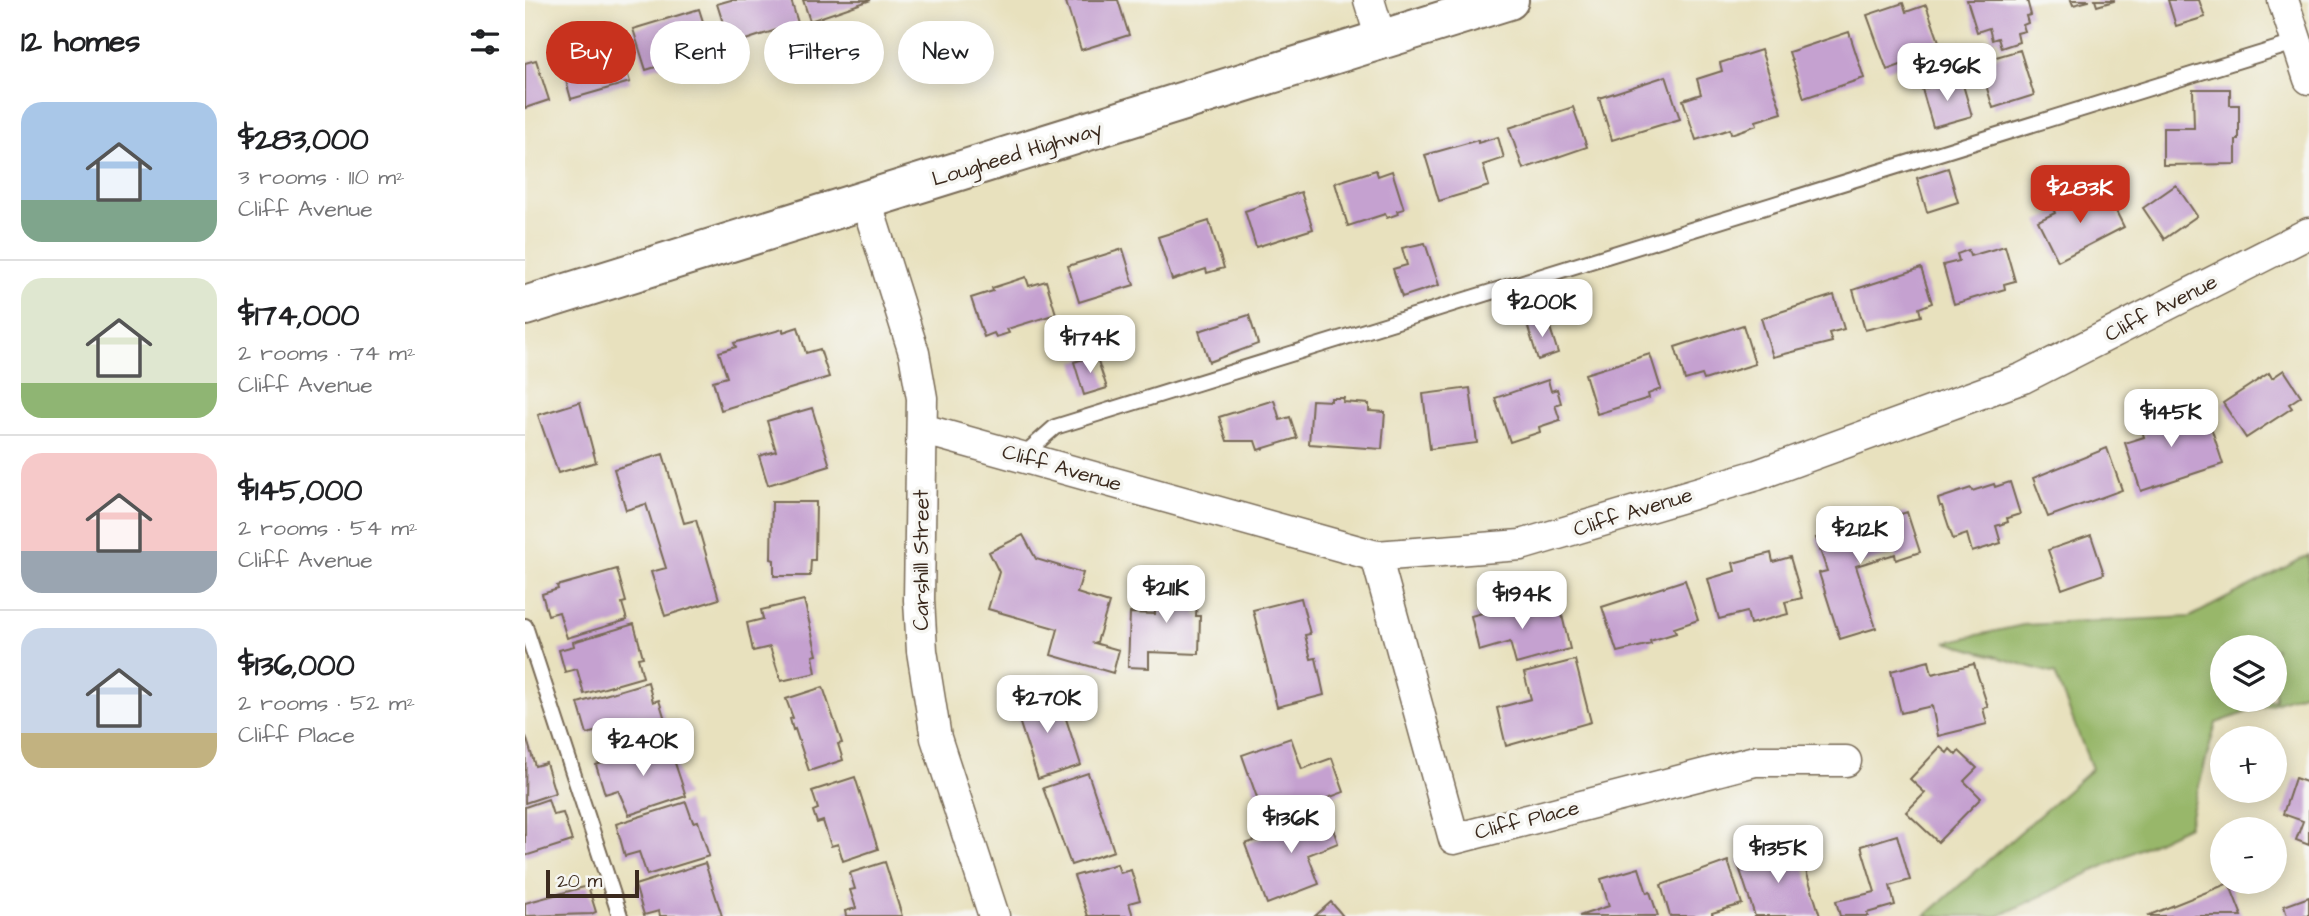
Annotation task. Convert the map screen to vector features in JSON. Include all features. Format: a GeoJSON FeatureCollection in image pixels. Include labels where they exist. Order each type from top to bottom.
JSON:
{"type":"FeatureCollection","features":[{"type":"Feature","properties":{"kind":"highway","name":"Lougheed Highway"},"geometry":{"type":"LineString","coordinates":[[525,306],[1509,0]]}},
{"type":"Feature","properties":{"kind":"street"},"geometry":{"type":"LineString","coordinates":[[1369,0],[1381,39]]}},
{"type":"Feature","properties":{"kind":"street"},"geometry":{"type":"LineString","coordinates":[[2283,0],[2303,40],[2309,79]]}},
{"type":"Feature","properties":{"kind":"street","name":"Carshill Street"},"geometry":{"type":"LineString","coordinates":[[866,201],[914,353],[922,398],[919,600],[922,651],[936,738],[994,916]]}},
{"type":"Feature","properties":{"kind":"street","name":"Cliff Avenue"},"geometry":{"type":"LineString","coordinates":[[922,429],[1375,556],[1521,545],[1757,475],[2023,378],[2309,233]]}},
{"type":"Feature","properties":{"kind":"street","name":"Cliff Place"},"geometry":{"type":"LineString","coordinates":[[1375,556],[1454,839],[1755,761],[1846,761]]}},
{"type":"Feature","properties":{"kind":"lane"},"geometry":{"type":"LineString","coordinates":[[1022,457],[1055,427],[2303,40]]}},
{"type":"Feature","properties":{"kind":"lane"},"geometry":{"type":"LineString","coordinates":[[525,626],[620,916]]}},
{"type":"Feature","properties":{"kind":"green space"},"geometry":{"type":"Polygon","coordinates":[[[2309,555],[2309,691],[2287,699],[2287,635],[2210,635],[2210,712],[2248,712],[2210,726],[2210,745],[2188,826],[1999,916],[1925,916],[2092,769],[2055,674],[1946,642],[2023,625],[2190,617],[2309,555]]]}},
{"type":"Feature","properties":{"kind":"building"},"geometry":{"type":"Polygon","coordinates":[[[731,0],[791,0],[797,21],[764,21],[764,34],[750,39],[750,21],[722,21],[717,4],[731,0]]]}},
{"type":"Feature","properties":{"kind":"building"},"geometry":{"type":"Polygon","coordinates":[[[803,0],[871,0],[810,21],[803,0]]]}},
{"type":"Feature","properties":{"kind":"building"},"geometry":{"type":"Polygon","coordinates":[[[1118,0],[1129,35],[1081,50],[1066,2],[1118,0]]]}},
{"type":"Feature","properties":{"kind":"building"},"geometry":{"type":"Polygon","coordinates":[[[1967,0],[2027,0],[2031,15],[2026,16],[2028,23],[2023,25],[2025,31],[2017,33],[2019,42],[2001,48],[1998,38],[1992,40],[1989,28],[1977,32],[1967,0]]]}},
{"type":"Feature","properties":{"kind":"building"},"geometry":{"type":"Polygon","coordinates":[[[2071,0],[2089,0],[2089,1],[2073,5],[2071,0]]]}},
{"type":"Feature","properties":{"kind":"building"},"geometry":{"type":"Polygon","coordinates":[[[2095,0],[2114,0],[2114,1],[2097,6],[2095,0]]]}},
{"type":"Feature","properties":{"kind":"building"},"geometry":{"type":"Polygon","coordinates":[[[2168,0],[2199,0],[2205,17],[2176,26],[2168,0]]]}},
{"type":"Feature","properties":{"kind":"building"},"geometry":{"type":"Polygon","coordinates":[[[1903,3],[1906,12],[1926,5],[1942,50],[1887,70],[1867,15],[1903,3]]]}},
{"type":"Feature","properties":{"kind":"building"},"geometry":{"type":"Polygon","coordinates":[[[699,9],[703,21],[659,21],[699,9]]]}},
{"type":"Feature","properties":{"kind":"building"},"geometry":{"type":"Polygon","coordinates":[[[650,24],[650,69],[646,70],[636,38],[636,28],[650,24]]]}},
{"type":"Feature","properties":{"kind":"building"},"geometry":{"type":"Polygon","coordinates":[[[1849,32],[1864,78],[1804,98],[1789,52],[1849,32]]]}},
{"type":"Feature","properties":{"kind":"building"},"geometry":{"type":"Polygon","coordinates":[[[1761,50],[1782,113],[1756,121],[1757,125],[1731,134],[1730,129],[1696,140],[1683,100],[1701,94],[1697,79],[1722,71],[1720,63],[1761,50]]]}},
{"type":"Feature","properties":{"kind":"building"},"geometry":{"type":"Polygon","coordinates":[[[2020,50],[2034,95],[1993,108],[1979,62],[2020,50]]]}},
{"type":"Feature","properties":{"kind":"building"},"geometry":{"type":"Polygon","coordinates":[[[536,60],[549,100],[525,108],[525,63],[536,60]]]}},
{"type":"Feature","properties":{"kind":"building"},"geometry":{"type":"Polygon","coordinates":[[[1666,76],[1680,119],[1612,140],[1599,98],[1666,76]]]}},
{"type":"Feature","properties":{"kind":"building"},"geometry":{"type":"Polygon","coordinates":[[[1961,78],[1972,116],[1933,127],[1922,89],[1961,78]]]}},
{"type":"Feature","properties":{"kind":"building"},"geometry":{"type":"Polygon","coordinates":[[[567,84],[623,84],[571,99],[567,84]]]}},
{"type":"Feature","properties":{"kind":"building"},"geometry":{"type":"Polygon","coordinates":[[[2193,89],[2230,89],[2230,105],[2239,105],[2236,164],[2163,165],[2163,128],[2194,128],[2193,89]]]}},
{"type":"Feature","properties":{"kind":"building"},"geometry":{"type":"Polygon","coordinates":[[[1573,107],[1587,147],[1523,169],[1509,128],[1573,107]]]}},
{"type":"Feature","properties":{"kind":"building"},"geometry":{"type":"Polygon","coordinates":[[[1498,137],[1504,158],[1483,165],[1489,186],[1439,201],[1425,155],[1498,137]]]}},
{"type":"Feature","properties":{"kind":"building"},"geometry":{"type":"Polygon","coordinates":[[[1948,168],[1958,202],[1927,212],[1917,178],[1948,168]]]}},
{"type":"Feature","properties":{"kind":"building"},"geometry":{"type":"Polygon","coordinates":[[[1376,170],[1378,176],[1392,171],[1404,209],[1387,218],[1385,214],[1348,226],[1335,183],[1376,170]]]}},
{"type":"Feature","properties":{"kind":"building"},"geometry":{"type":"Polygon","coordinates":[[[2176,185],[2197,216],[2164,239],[2143,208],[2176,185]]]}},
{"type":"Feature","properties":{"kind":"building"},"geometry":{"type":"Polygon","coordinates":[[[1301,192],[1313,229],[1256,247],[1245,211],[1301,192]]]}},
{"type":"Feature","properties":{"kind":"building"},"geometry":{"type":"Polygon","coordinates":[[[2108,195],[2124,227],[2058,261],[2038,221],[2055,213],[2053,208],[2064,203],[2066,208],[2091,196],[2094,202],[2108,195]]]}},
{"type":"Feature","properties":{"kind":"building"},"geometry":{"type":"Polygon","coordinates":[[[1209,221],[1224,268],[1207,273],[1206,269],[1172,280],[1158,237],[1209,221]]]}},
{"type":"Feature","properties":{"kind":"building"},"geometry":{"type":"Polygon","coordinates":[[[1425,243],[1439,285],[1402,297],[1393,269],[1407,265],[1402,248],[1425,243]]]}},
{"type":"Feature","properties":{"kind":"building"},"geometry":{"type":"Polygon","coordinates":[[[2005,246],[2015,281],[2004,284],[2005,289],[1954,304],[1943,265],[1959,261],[1957,254],[1968,250],[1970,256],[2005,246]]]}},
{"type":"Feature","properties":{"kind":"building"},"geometry":{"type":"Polygon","coordinates":[[[1123,249],[1134,285],[1079,302],[1068,266],[1123,249]]]}},
{"type":"Feature","properties":{"kind":"building"},"geometry":{"type":"Polygon","coordinates":[[[1921,268],[1932,303],[1919,308],[1921,316],[1865,330],[1853,290],[1921,268]]]}},
{"type":"Feature","properties":{"kind":"building"},"geometry":{"type":"Polygon","coordinates":[[[1026,277],[1029,286],[1046,281],[1056,314],[1007,329],[1009,333],[996,337],[994,333],[984,337],[971,298],[1026,277]]]}},
{"type":"Feature","properties":{"kind":"building"},"geometry":{"type":"Polygon","coordinates":[[[1834,295],[1844,329],[1829,333],[1832,342],[1773,357],[1761,318],[1834,295]]]}},
{"type":"Feature","properties":{"kind":"building"},"geometry":{"type":"Polygon","coordinates":[[[1249,315],[1258,344],[1209,362],[1199,331],[1249,315]]]}},
{"type":"Feature","properties":{"kind":"building"},"geometry":{"type":"Polygon","coordinates":[[[1547,318],[1558,353],[1538,360],[1527,324],[1547,318]]]}},
{"type":"Feature","properties":{"kind":"building"},"geometry":{"type":"Polygon","coordinates":[[[1743,325],[1755,364],[1704,380],[1702,375],[1685,380],[1675,347],[1743,325]]]}},
{"type":"Feature","properties":{"kind":"building"},"geometry":{"type":"Polygon","coordinates":[[[798,327],[806,353],[820,349],[829,377],[721,410],[713,381],[727,377],[719,352],[736,347],[734,343],[798,327]]]}},
{"type":"Feature","properties":{"kind":"building"},"geometry":{"type":"Polygon","coordinates":[[[1650,354],[1661,389],[1648,394],[1649,398],[1597,414],[1585,374],[1650,354]]]}},
{"type":"Feature","properties":{"kind":"building"},"geometry":{"type":"Polygon","coordinates":[[[1096,355],[1107,388],[1084,395],[1074,362],[1096,355]]]}},
{"type":"Feature","properties":{"kind":"building"},"geometry":{"type":"Polygon","coordinates":[[[2284,370],[2301,396],[2289,404],[2292,408],[2246,438],[2223,403],[2269,373],[2272,378],[2284,370]]]}},
{"type":"Feature","properties":{"kind":"building"},"geometry":{"type":"Polygon","coordinates":[[[1548,380],[1551,391],[1557,389],[1561,403],[1555,405],[1560,420],[1539,427],[1540,432],[1510,442],[1495,398],[1548,380]]]}},
{"type":"Feature","properties":{"kind":"building"},"geometry":{"type":"Polygon","coordinates":[[[1470,388],[1477,443],[1430,449],[1423,394],[1470,388]]]}},
{"type":"Feature","properties":{"kind":"building"},"geometry":{"type":"Polygon","coordinates":[[[1331,398],[1369,404],[1369,411],[1385,412],[1382,449],[1309,444],[1312,400],[1331,401],[1331,398]]]}},
{"type":"Feature","properties":{"kind":"building"},"geometry":{"type":"Polygon","coordinates":[[[1274,400],[1280,420],[1290,417],[1297,438],[1258,450],[1255,441],[1227,441],[1219,417],[1274,400]]]}},
{"type":"Feature","properties":{"kind":"building"},"geometry":{"type":"Polygon","coordinates":[[[580,402],[596,462],[558,473],[538,415],[580,402]]]}},
{"type":"Feature","properties":{"kind":"building"},"geometry":{"type":"Polygon","coordinates":[[[2177,404],[2184,424],[2192,422],[2194,429],[2210,424],[2223,464],[2141,491],[2125,443],[2144,437],[2138,417],[2177,404]]]}},
{"type":"Feature","properties":{"kind":"building"},"geometry":{"type":"Polygon","coordinates":[[[812,408],[830,466],[768,485],[759,456],[776,451],[767,421],[812,408]]]}},
{"type":"Feature","properties":{"kind":"building"},"geometry":{"type":"Polygon","coordinates":[[[2107,448],[2122,490],[2048,517],[2033,478],[2107,448]]]}},
{"type":"Feature","properties":{"kind":"building"},"geometry":{"type":"Polygon","coordinates":[[[663,454],[684,523],[696,520],[719,599],[665,616],[651,572],[666,568],[646,504],[626,510],[614,469],[663,454]]]}},
{"type":"Feature","properties":{"kind":"building"},"geometry":{"type":"Polygon","coordinates":[[[2010,482],[2020,514],[2007,518],[2008,522],[1996,526],[2001,543],[1972,552],[1967,534],[1953,539],[1938,499],[1971,488],[1972,491],[2010,482]]]}},
{"type":"Feature","properties":{"kind":"building"},"geometry":{"type":"Polygon","coordinates":[[[772,502],[816,502],[815,560],[811,560],[810,576],[774,576],[774,560],[771,559],[772,502]]]}},
{"type":"Feature","properties":{"kind":"building"},"geometry":{"type":"Polygon","coordinates":[[[1907,512],[1920,552],[1896,560],[1895,554],[1856,566],[1876,628],[1840,639],[1819,573],[1827,571],[1816,538],[1885,515],[1886,519],[1907,512]]]}},
{"type":"Feature","properties":{"kind":"building"},"geometry":{"type":"Polygon","coordinates":[[[1023,535],[1036,559],[1083,573],[1077,593],[1109,603],[1097,642],[1094,643],[1119,650],[1113,673],[1051,655],[1058,629],[988,609],[999,572],[989,552],[1023,535]]]}},
{"type":"Feature","properties":{"kind":"building"},"geometry":{"type":"Polygon","coordinates":[[[2091,535],[2104,574],[2062,589],[2048,550],[2091,535]]]}},
{"type":"Feature","properties":{"kind":"building"},"geometry":{"type":"Polygon","coordinates":[[[1771,553],[1773,562],[1790,557],[1802,598],[1785,602],[1788,614],[1750,624],[1747,612],[1719,619],[1708,579],[1735,571],[1733,563],[1771,553]]]}},
{"type":"Feature","properties":{"kind":"building"},"geometry":{"type":"Polygon","coordinates":[[[617,569],[626,602],[622,603],[627,620],[567,638],[559,612],[548,615],[542,594],[558,589],[557,586],[617,569]]]}},
{"type":"Feature","properties":{"kind":"building"},"geometry":{"type":"Polygon","coordinates":[[[1685,580],[1698,620],[1674,628],[1676,633],[1650,641],[1651,644],[1617,652],[1602,607],[1685,580]]]}},
{"type":"Feature","properties":{"kind":"building"},"geometry":{"type":"Polygon","coordinates":[[[1156,582],[1198,584],[1196,616],[1200,616],[1199,654],[1149,652],[1149,668],[1128,667],[1130,613],[1155,614],[1156,582]]]}},
{"type":"Feature","properties":{"kind":"building"},"geometry":{"type":"Polygon","coordinates":[[[1301,598],[1310,634],[1305,635],[1311,659],[1316,658],[1324,695],[1277,707],[1253,610],[1301,598]]]}},
{"type":"Feature","properties":{"kind":"building"},"geometry":{"type":"Polygon","coordinates":[[[804,600],[817,655],[813,656],[816,673],[781,681],[770,647],[753,651],[747,623],[763,619],[761,610],[804,600]]]}},
{"type":"Feature","properties":{"kind":"building"},"geometry":{"type":"Polygon","coordinates":[[[1531,600],[1534,614],[1560,607],[1570,649],[1516,664],[1510,642],[1479,651],[1471,616],[1531,600]]]}},
{"type":"Feature","properties":{"kind":"building"},"geometry":{"type":"Polygon","coordinates":[[[634,624],[643,657],[638,658],[643,677],[584,694],[577,669],[565,672],[559,650],[574,646],[573,642],[634,624]]]}},
{"type":"Feature","properties":{"kind":"building"},"geometry":{"type":"Polygon","coordinates":[[[1575,660],[1591,722],[1506,746],[1497,708],[1531,699],[1524,673],[1575,660]]]}},
{"type":"Feature","properties":{"kind":"building"},"geometry":{"type":"Polygon","coordinates":[[[1929,661],[1932,674],[1974,664],[1988,707],[1983,708],[1987,724],[1938,736],[1932,706],[1901,713],[1891,671],[1929,661]]]}},
{"type":"Feature","properties":{"kind":"building"},"geometry":{"type":"Polygon","coordinates":[[[648,682],[653,702],[659,700],[670,736],[608,754],[601,730],[587,734],[578,703],[648,682]]]}},
{"type":"Feature","properties":{"kind":"building"},"geometry":{"type":"Polygon","coordinates":[[[823,687],[842,743],[838,744],[843,760],[809,771],[795,729],[793,730],[790,719],[793,718],[786,699],[823,687]]]}},
{"type":"Feature","properties":{"kind":"building"},"geometry":{"type":"Polygon","coordinates":[[[1057,691],[1081,765],[1038,779],[1014,705],[1057,691]]]}},
{"type":"Feature","properties":{"kind":"building"},"geometry":{"type":"Polygon","coordinates":[[[526,736],[535,766],[546,763],[555,793],[525,803],[526,736]]]}},
{"type":"Feature","properties":{"kind":"building"},"geometry":{"type":"Polygon","coordinates":[[[1291,738],[1302,769],[1332,758],[1344,792],[1287,813],[1289,818],[1267,826],[1242,755],[1291,738]]]}},
{"type":"Feature","properties":{"kind":"building"},"geometry":{"type":"Polygon","coordinates":[[[668,742],[686,796],[629,815],[618,790],[605,794],[596,765],[668,742]]]}},
{"type":"Feature","properties":{"kind":"building"},"geometry":{"type":"Polygon","coordinates":[[[1940,747],[1947,753],[1950,749],[1956,755],[1959,751],[1977,768],[1964,781],[1981,798],[1938,842],[1906,812],[1925,793],[1910,779],[1940,747]]]}},
{"type":"Feature","properties":{"kind":"building"},"geometry":{"type":"Polygon","coordinates":[[[1088,773],[1114,851],[1071,865],[1043,788],[1088,773]]]}},
{"type":"Feature","properties":{"kind":"building"},"geometry":{"type":"Polygon","coordinates":[[[855,777],[878,849],[843,861],[838,844],[831,846],[823,821],[817,823],[813,811],[818,809],[812,791],[855,777]]]}},
{"type":"Feature","properties":{"kind":"building"},"geometry":{"type":"Polygon","coordinates":[[[2295,778],[2309,783],[2309,845],[2296,840],[2303,821],[2283,814],[2295,778]]]}},
{"type":"Feature","properties":{"kind":"building"},"geometry":{"type":"Polygon","coordinates":[[[548,799],[553,815],[563,813],[572,841],[525,856],[525,807],[548,799]]]}},
{"type":"Feature","properties":{"kind":"building"},"geometry":{"type":"Polygon","coordinates":[[[686,802],[693,822],[698,821],[709,856],[647,875],[639,852],[625,856],[616,824],[686,802]]]}},
{"type":"Feature","properties":{"kind":"building"},"geometry":{"type":"Polygon","coordinates":[[[1325,807],[1338,843],[1308,855],[1319,884],[1267,904],[1245,844],[1282,831],[1279,824],[1325,807]]]}},
{"type":"Feature","properties":{"kind":"building"},"geometry":{"type":"Polygon","coordinates":[[[1897,835],[1910,880],[1890,886],[1895,905],[1867,913],[1868,916],[1840,916],[1836,901],[1875,892],[1861,846],[1897,835]]]}},
{"type":"Feature","properties":{"kind":"building"},"geometry":{"type":"Polygon","coordinates":[[[1783,846],[1787,862],[1802,858],[1820,916],[1755,916],[1737,861],[1783,846]]]}},
{"type":"Feature","properties":{"kind":"building"},"geometry":{"type":"Polygon","coordinates":[[[1728,861],[1742,904],[1712,913],[1712,916],[1670,916],[1661,885],[1728,861]]]}},
{"type":"Feature","properties":{"kind":"building"},"geometry":{"type":"Polygon","coordinates":[[[885,862],[902,916],[846,916],[845,911],[856,908],[850,890],[855,889],[850,873],[885,862]]]}},
{"type":"Feature","properties":{"kind":"building"},"geometry":{"type":"Polygon","coordinates":[[[705,863],[722,916],[660,916],[659,911],[644,915],[635,885],[705,863]]]}},
{"type":"Feature","properties":{"kind":"building"},"geometry":{"type":"Polygon","coordinates":[[[1117,864],[1120,873],[1131,870],[1140,900],[1129,903],[1133,916],[1088,916],[1074,876],[1117,864]]]}},
{"type":"Feature","properties":{"kind":"building"},"geometry":{"type":"Polygon","coordinates":[[[1639,868],[1658,916],[1579,916],[1609,906],[1601,879],[1639,868]]]}},
{"type":"Feature","properties":{"kind":"building"},"geometry":{"type":"Polygon","coordinates":[[[588,886],[596,912],[525,916],[525,903],[588,886]]]}},
{"type":"Feature","properties":{"kind":"building"},"geometry":{"type":"Polygon","coordinates":[[[2210,891],[2210,894],[2233,894],[2242,916],[2147,916],[2210,891]]]}},
{"type":"Feature","properties":{"kind":"building"},"geometry":{"type":"Polygon","coordinates":[[[2309,897],[2309,916],[2287,916],[2284,906],[2309,897]]]}},
{"type":"Feature","properties":{"kind":"building"},"geometry":{"type":"Polygon","coordinates":[[[1331,902],[1343,916],[1315,916],[1331,902]]]}}]}
